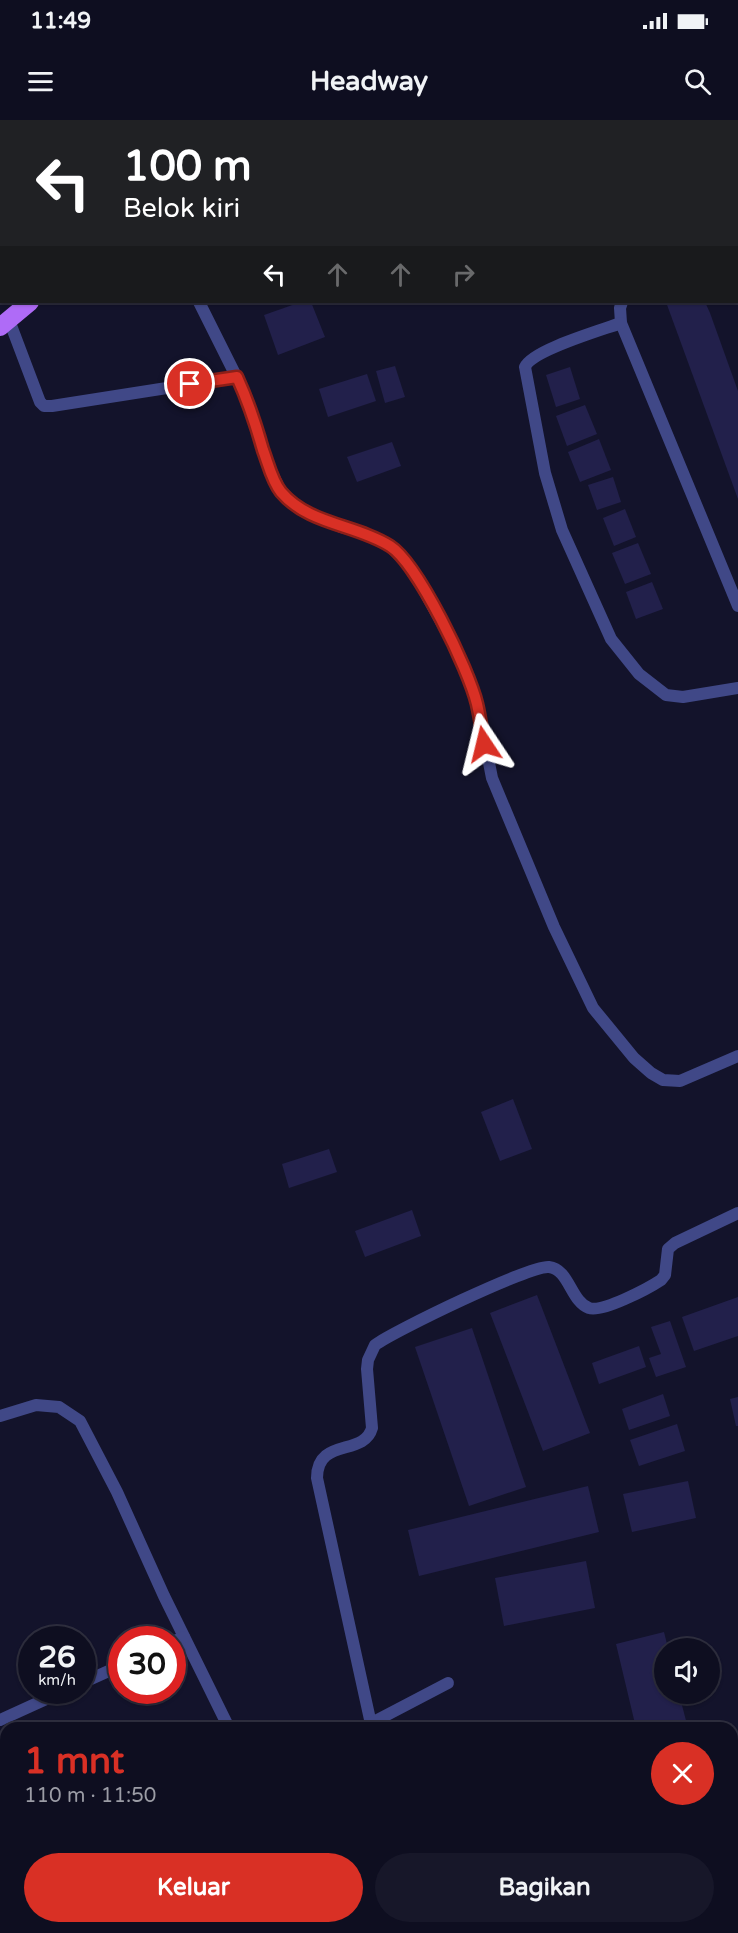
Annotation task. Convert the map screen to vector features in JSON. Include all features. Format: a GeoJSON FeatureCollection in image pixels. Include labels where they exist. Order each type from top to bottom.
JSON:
{"type":"FeatureCollection","features":[{"type":"Feature","properties":{"kind":"main road"},"geometry":{"type":"LineString","coordinates":[[5,323],[29,303]]}},
{"type":"Feature","properties":{"kind":"street"},"geometry":{"type":"LineString","coordinates":[[200,303],[246,396],[268,466],[279,490],[298,508],[390,546],[408,564],[421,585],[456,649],[477,702],[484,744],[496,789],[554,927],[593,1008],[634,1058],[663,1080],[680,1081],[738,1056]]}},
{"type":"Feature","properties":{"kind":"street"},"geometry":{"type":"LineString","coordinates":[[622,303],[621,323],[738,606]]}},
{"type":"Feature","properties":{"kind":"street"},"geometry":{"type":"LineString","coordinates":[[5,323],[40,402],[44,406],[237,377]]}},
{"type":"Feature","properties":{"kind":"street"},"geometry":{"type":"LineString","coordinates":[[621,323],[560,345],[531,358],[525,366],[545,473],[562,530],[610,639],[639,674],[666,695],[683,697],[738,688]]}},
{"type":"Feature","properties":{"kind":"street"},"geometry":{"type":"LineString","coordinates":[[366,1722],[317,1469],[324,1456],[361,1442],[370,1434],[372,1428],[367,1369],[368,1360],[375,1345],[519,1274],[547,1267],[555,1269],[581,1303],[589,1308],[596,1309],[608,1305],[661,1281],[665,1275],[668,1249],[675,1243],[738,1213]]}},
{"type":"Feature","properties":{"kind":"street"},"geometry":{"type":"LineString","coordinates":[[0,1416],[36,1405],[59,1407],[80,1421],[117,1492],[172,1626]]}},
{"type":"Feature","properties":{"kind":"street"},"geometry":{"type":"LineString","coordinates":[[186,1654],[226,1722]]}},
{"type":"Feature","properties":{"kind":"street"},"geometry":{"type":"LineString","coordinates":[[375,1722],[448,1683]]}},
{"type":"Feature","properties":{"kind":"street"},"geometry":{"type":"LineString","coordinates":[[0,1720],[35,1704]]}},
{"type":"Feature","properties":{"kind":"building"},"geometry":{"type":"Polygon","coordinates":[[[298,303],[311,303],[325,337],[278,355],[264,315],[298,303]]]}},
{"type":"Feature","properties":{"kind":"building"},"geometry":{"type":"Polygon","coordinates":[[[666,303],[705,303],[710,313],[738,391],[738,499],[666,303]]]}},
{"type":"Feature","properties":{"kind":"building"},"geometry":{"type":"Polygon","coordinates":[[[395,366],[405,397],[385,403],[376,371],[395,366]]]}},
{"type":"Feature","properties":{"kind":"building"},"geometry":{"type":"Polygon","coordinates":[[[570,367],[580,399],[556,407],[546,375],[570,367]]]}},
{"type":"Feature","properties":{"kind":"building"},"geometry":{"type":"Polygon","coordinates":[[[367,374],[376,401],[328,417],[319,389],[367,374]]]}},
{"type":"Feature","properties":{"kind":"building"},"geometry":{"type":"Polygon","coordinates":[[[585,405],[597,434],[567,446],[556,416],[585,405]]]}},
{"type":"Feature","properties":{"kind":"building"},"geometry":{"type":"Polygon","coordinates":[[[599,439],[611,470],[580,482],[568,452],[599,439]]]}},
{"type":"Feature","properties":{"kind":"building"},"geometry":{"type":"Polygon","coordinates":[[[392,442],[401,466],[357,482],[347,457],[392,442]]]}},
{"type":"Feature","properties":{"kind":"building"},"geometry":{"type":"Polygon","coordinates":[[[613,477],[621,502],[597,510],[588,485],[613,477]]]}},
{"type":"Feature","properties":{"kind":"building"},"geometry":{"type":"Polygon","coordinates":[[[625,509],[636,537],[614,546],[603,518],[625,509]]]}},
{"type":"Feature","properties":{"kind":"building"},"geometry":{"type":"Polygon","coordinates":[[[638,543],[651,574],[625,584],[612,553],[638,543]]]}},
{"type":"Feature","properties":{"kind":"building"},"geometry":{"type":"Polygon","coordinates":[[[652,582],[663,609],[636,619],[626,592],[652,582]]]}},
{"type":"Feature","properties":{"kind":"building"},"geometry":{"type":"Polygon","coordinates":[[[513,1099],[532,1149],[500,1161],[481,1112],[513,1099]]]}},
{"type":"Feature","properties":{"kind":"building"},"geometry":{"type":"Polygon","coordinates":[[[329,1149],[337,1172],[289,1188],[282,1164],[329,1149]]]}},
{"type":"Feature","properties":{"kind":"building"},"geometry":{"type":"Polygon","coordinates":[[[412,1210],[421,1236],[365,1257],[355,1231],[412,1210]]]}},
{"type":"Feature","properties":{"kind":"building"},"geometry":{"type":"Polygon","coordinates":[[[537,1295],[590,1433],[543,1451],[490,1313],[537,1295]]]}},
{"type":"Feature","properties":{"kind":"building"},"geometry":{"type":"Polygon","coordinates":[[[738,1297],[738,1336],[694,1351],[682,1317],[738,1297]]]}},
{"type":"Feature","properties":{"kind":"building"},"geometry":{"type":"Polygon","coordinates":[[[670,1321],[686,1367],[656,1377],[649,1358],[661,1354],[651,1327],[670,1321]]]}},
{"type":"Feature","properties":{"kind":"building"},"geometry":{"type":"Polygon","coordinates":[[[472,1328],[526,1487],[469,1506],[415,1347],[472,1328]]]}},
{"type":"Feature","properties":{"kind":"building"},"geometry":{"type":"Polygon","coordinates":[[[639,1346],[646,1367],[599,1384],[592,1363],[639,1346]]]}},
{"type":"Feature","properties":{"kind":"building"},"geometry":{"type":"Polygon","coordinates":[[[663,1394],[670,1416],[629,1430],[622,1409],[663,1394]]]}},
{"type":"Feature","properties":{"kind":"building"},"geometry":{"type":"Polygon","coordinates":[[[738,1397],[738,1426],[736,1426],[730,1399],[738,1397]]]}},
{"type":"Feature","properties":{"kind":"building"},"geometry":{"type":"Polygon","coordinates":[[[677,1424],[685,1451],[639,1466],[630,1440],[677,1424]]]}},
{"type":"Feature","properties":{"kind":"building"},"geometry":{"type":"Polygon","coordinates":[[[688,1481],[696,1518],[632,1532],[623,1494],[688,1481]]]}},
{"type":"Feature","properties":{"kind":"building"},"geometry":{"type":"Polygon","coordinates":[[[588,1486],[599,1532],[419,1576],[408,1530],[588,1486]]]}},
{"type":"Feature","properties":{"kind":"building"},"geometry":{"type":"Polygon","coordinates":[[[586,1561],[595,1608],[504,1626],[495,1578],[586,1561]]]}},
{"type":"Feature","properties":{"kind":"building"},"geometry":{"type":"Polygon","coordinates":[[[664,1632],[666,1638],[654,1638],[654,1704],[682,1704],[686,1722],[635,1722],[616,1644],[664,1632]]]}},
{"type":"Feature","properties":{"kind":"route"},"geometry":{"type":"LineString","coordinates":[[190,384],[237,377],[246,396],[268,466],[279,490],[298,508],[390,546],[408,564],[456,649],[477,702],[484,744]]}}]}
